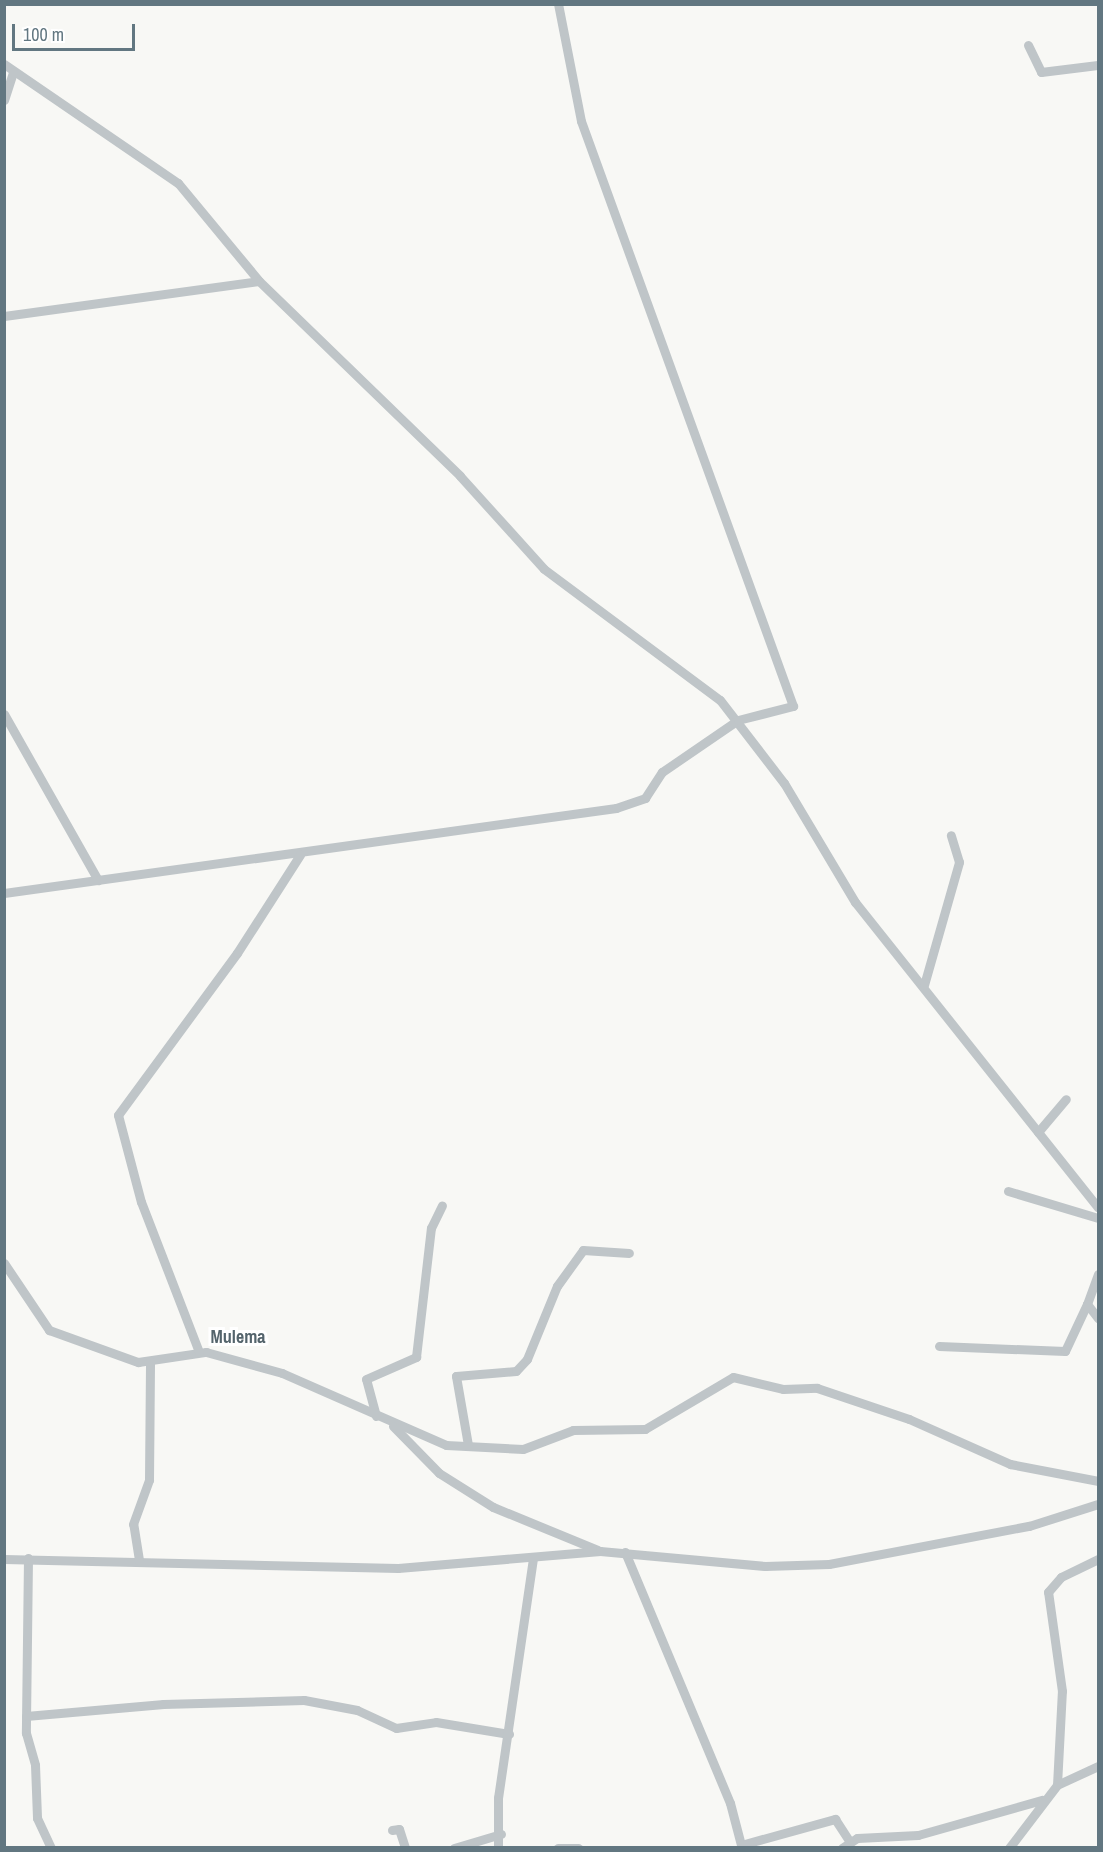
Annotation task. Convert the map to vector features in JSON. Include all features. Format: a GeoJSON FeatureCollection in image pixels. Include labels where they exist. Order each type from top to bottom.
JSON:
{"type":"FeatureCollection","features":[{"type":"Feature","properties":{"kind":"street"},"geometry":{"type":"LineString","coordinates":[[4,893],[300,855],[634,803],[650,792],[662,772],[738,720],[786,712],[792,699],[581,121],[558,4]]}},
{"type":"Feature","properties":{"kind":"street"},"geometry":{"type":"LineString","coordinates":[[1028,45],[1041,72],[1098,64]]}},
{"type":"Feature","properties":{"kind":"street"},"geometry":{"type":"LineString","coordinates":[[4,64],[178,183],[259,281],[460,476],[543,569],[605,619],[697,681],[738,720],[784,783],[855,902],[924,985],[1098,1208]]}},
{"type":"Feature","properties":{"kind":"street"},"geometry":{"type":"LineString","coordinates":[[4,100],[13,72]]}},
{"type":"Feature","properties":{"kind":"street"},"geometry":{"type":"LineString","coordinates":[[4,316],[74,303],[137,302],[259,281]]}},
{"type":"Feature","properties":{"kind":"street"},"geometry":{"type":"LineString","coordinates":[[4,714],[98,880]]}},
{"type":"Feature","properties":{"kind":"street"},"geometry":{"type":"LineString","coordinates":[[924,985],[960,862],[951,835]]}},
{"type":"Feature","properties":{"kind":"street"},"geometry":{"type":"LineString","coordinates":[[199,1352],[141,1202],[118,1115],[237,953],[300,855]]}},
{"type":"Feature","properties":{"kind":"street"},"geometry":{"type":"LineString","coordinates":[[1038,1132],[1066,1099]]}},
{"type":"Feature","properties":{"kind":"street"},"geometry":{"type":"LineString","coordinates":[[1008,1191],[1098,1218]]}},
{"type":"Feature","properties":{"kind":"street"},"geometry":{"type":"LineString","coordinates":[[376,1416],[366,1379],[416,1357],[431,1228],[442,1205]]}},
{"type":"Feature","properties":{"kind":"street"},"geometry":{"type":"LineString","coordinates":[[468,1444],[456,1376],[516,1371],[527,1359],[557,1286],[582,1250],[629,1253]]}},
{"type":"Feature","properties":{"kind":"street"},"geometry":{"type":"LineString","coordinates":[[4,1263],[49,1330],[129,1359],[150,1361],[199,1352],[293,1377],[389,1422],[446,1445],[468,1444],[523,1449],[573,1430],[645,1429],[733,1377],[783,1389],[817,1388],[909,1419],[1003,1461],[1098,1481]]}},
{"type":"Feature","properties":{"kind":"street"},"geometry":{"type":"LineString","coordinates":[[939,1346],[1065,1351],[1098,1274]]}},
{"type":"Feature","properties":{"kind":"street"},"geometry":{"type":"LineString","coordinates":[[1087,1304],[1098,1318]]}},
{"type":"Feature","properties":{"kind":"street"},"geometry":{"type":"LineString","coordinates":[[139,1560],[133,1524],[149,1480],[150,1361]]}},
{"type":"Feature","properties":{"kind":"street"},"geometry":{"type":"LineString","coordinates":[[389,1422],[439,1473],[493,1507],[600,1551]]}},
{"type":"Feature","properties":{"kind":"street"},"geometry":{"type":"LineString","coordinates":[[4,1559],[139,1560],[388,1568],[600,1551],[765,1566],[829,1564],[1029,1526],[1098,1504]]}},
{"type":"Feature","properties":{"kind":"street"},"geometry":{"type":"LineString","coordinates":[[625,1552],[730,1803],[741,1845],[835,1818],[846,1845],[918,1835],[1044,1799]]}},
{"type":"Feature","properties":{"kind":"street"},"geometry":{"type":"LineString","coordinates":[[28,1558],[26,1716],[37,1818],[51,1848]]}},
{"type":"Feature","properties":{"kind":"street"},"geometry":{"type":"LineString","coordinates":[[498,1848],[501,1834],[498,1798],[533,1558]]}},
{"type":"Feature","properties":{"kind":"street"},"geometry":{"type":"LineString","coordinates":[[1057,1785],[1062,1691],[1048,1592],[1061,1577],[1098,1559]]}},
{"type":"Feature","properties":{"kind":"street"},"geometry":{"type":"LineString","coordinates":[[26,1716],[164,1704],[304,1700],[357,1710],[396,1728],[436,1722],[509,1734]]}},
{"type":"Feature","properties":{"kind":"street"},"geometry":{"type":"LineString","coordinates":[[1009,1848],[1044,1799],[1057,1785],[1098,1766]]}},
{"type":"Feature","properties":{"kind":"street"},"geometry":{"type":"LineString","coordinates":[[392,1830],[399,1829],[405,1848]]}},
{"type":"Feature","properties":{"kind":"street"},"geometry":{"type":"LineString","coordinates":[[454,1848],[501,1834]]}},
{"type":"Feature","properties":{"kind":"street"},"geometry":{"type":"LineString","coordinates":[[558,1848],[578,1848]]}},
{"type":"Feature","properties":{"kind":"district","name":"Mulema"},"geometry":{"type":"Point","coordinates":[238,1337]}}]}
